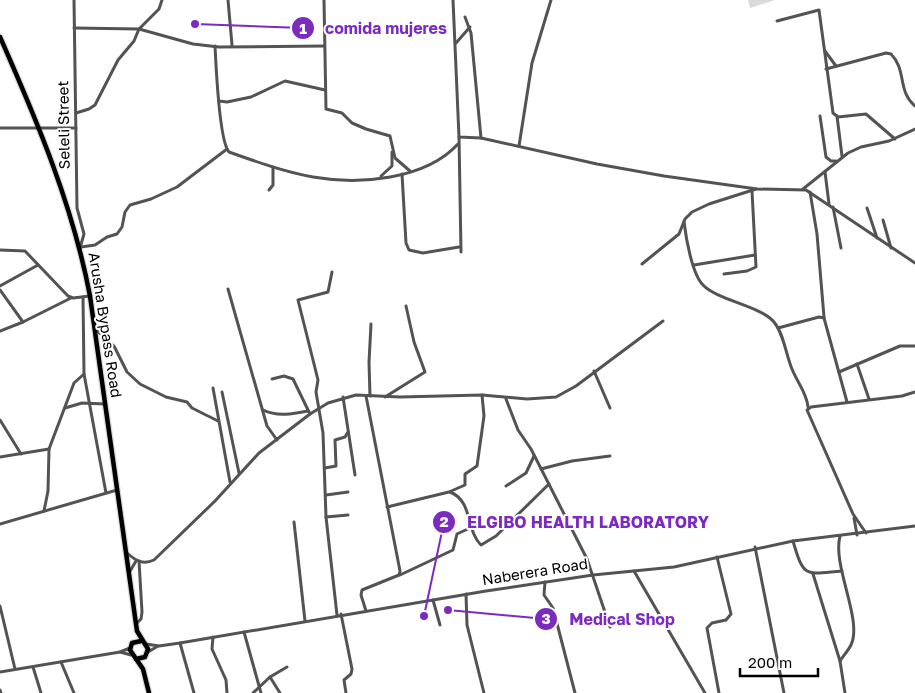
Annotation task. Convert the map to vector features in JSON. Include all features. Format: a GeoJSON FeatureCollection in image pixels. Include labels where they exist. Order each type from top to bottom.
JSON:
{"type":"FeatureCollection","features":[{"type":"Feature","properties":{"kind":"main road","name":"Arusha Bypass Road"},"geometry":{"type":"LineString","coordinates":[[0,37],[60,182],[80,247],[95,329],[137,631],[144,642],[146,654],[143,669]]}},
{"type":"Feature","properties":{"kind":"main road"},"geometry":{"type":"LineString","coordinates":[[131,655],[131,645],[137,631]]}},
{"type":"Feature","properties":{"kind":"main road"},"geometry":{"type":"LineString","coordinates":[[131,645],[144,642]]}},
{"type":"Feature","properties":{"kind":"main road"},"geometry":{"type":"LineString","coordinates":[[136,658],[146,654]]}},
{"type":"Feature","properties":{"kind":"main road","name":"Arusha Bypass Road"},"geometry":{"type":"LineString","coordinates":[[131,655],[136,658],[143,669],[149,693]]}},
{"type":"Feature","properties":{"kind":"street","name":"Seleli Street"},"geometry":{"type":"LineString","coordinates":[[74,0],[77,208],[84,234],[80,247]]}},
{"type":"Feature","properties":{"kind":"street"},"geometry":{"type":"LineString","coordinates":[[76,113],[95,105],[118,60],[134,41],[139,29],[154,15],[162,0]]}},
{"type":"Feature","properties":{"kind":"street"},"geometry":{"type":"LineString","coordinates":[[228,0],[232,46]]}},
{"type":"Feature","properties":{"kind":"street"},"geometry":{"type":"LineString","coordinates":[[324,0],[324,46],[328,110],[339,112],[352,123],[388,135],[391,138],[392,166],[380,177]]}},
{"type":"Feature","properties":{"kind":"street"},"geometry":{"type":"LineString","coordinates":[[453,0],[459,137],[460,252]]}},
{"type":"Feature","properties":{"kind":"street"},"geometry":{"type":"LineString","coordinates":[[519,146],[532,63],[551,0]]}},
{"type":"Feature","properties":{"kind":"street"},"geometry":{"type":"LineString","coordinates":[[777,21],[818,9],[832,109],[837,116],[842,156]]}},
{"type":"Feature","properties":{"kind":"street"},"geometry":{"type":"LineString","coordinates":[[466,18],[470,27],[481,138]]}},
{"type":"Feature","properties":{"kind":"street"},"geometry":{"type":"LineString","coordinates":[[456,44],[470,27]]}},
{"type":"Feature","properties":{"kind":"street"},"geometry":{"type":"LineString","coordinates":[[74,28],[139,29],[192,44],[215,46],[324,46]]}},
{"type":"Feature","properties":{"kind":"street"},"geometry":{"type":"LineString","coordinates":[[215,46],[219,101],[227,149]]}},
{"type":"Feature","properties":{"kind":"street"},"geometry":{"type":"LineString","coordinates":[[824,50],[836,67]]}},
{"type":"Feature","properties":{"kind":"street"},"geometry":{"type":"LineString","coordinates":[[826,69],[886,53],[891,54],[901,68],[905,93],[915,106]]}},
{"type":"Feature","properties":{"kind":"street"},"geometry":{"type":"LineString","coordinates":[[219,101],[227,102],[251,97],[285,81],[326,90]]}},
{"type":"Feature","properties":{"kind":"street"},"geometry":{"type":"LineString","coordinates":[[837,116],[866,114],[895,138]]}},
{"type":"Feature","properties":{"kind":"street"},"geometry":{"type":"LineString","coordinates":[[820,116],[826,156],[831,161],[837,160]]}},
{"type":"Feature","properties":{"kind":"street"},"geometry":{"type":"LineString","coordinates":[[0,128],[76,128]]}},
{"type":"Feature","properties":{"kind":"street"},"geometry":{"type":"LineString","coordinates":[[802,189],[842,156],[861,147],[895,138],[915,129]]}},
{"type":"Feature","properties":{"kind":"street"},"geometry":{"type":"LineString","coordinates":[[459,137],[481,138],[619,169],[757,189],[802,189],[810,191],[915,263]]}},
{"type":"Feature","properties":{"kind":"street"},"geometry":{"type":"LineString","coordinates":[[227,149],[273,167],[319,178],[356,180],[411,172],[441,160],[458,144]]}},
{"type":"Feature","properties":{"kind":"street"},"geometry":{"type":"LineString","coordinates":[[80,247],[95,245],[107,237],[117,234],[130,205],[151,199],[177,187],[227,149]]}},
{"type":"Feature","properties":{"kind":"street"},"geometry":{"type":"LineString","coordinates":[[392,149],[395,158],[411,172]]}},
{"type":"Feature","properties":{"kind":"street"},"geometry":{"type":"LineString","coordinates":[[269,190],[273,185],[273,167]]}},
{"type":"Feature","properties":{"kind":"street"},"geometry":{"type":"LineString","coordinates":[[825,171],[841,248]]}},
{"type":"Feature","properties":{"kind":"street"},"geometry":{"type":"LineString","coordinates":[[402,174],[406,244],[409,250],[422,252],[459,247]]}},
{"type":"Feature","properties":{"kind":"street"},"geometry":{"type":"LineString","coordinates":[[642,264],[679,234],[684,222],[692,212],[706,205],[757,189]]}},
{"type":"Feature","properties":{"kind":"street"},"geometry":{"type":"LineString","coordinates":[[724,274],[753,269],[756,266],[752,191]]}},
{"type":"Feature","properties":{"kind":"street"},"geometry":{"type":"LineString","coordinates":[[810,191],[817,234],[824,318],[847,402]]}},
{"type":"Feature","properties":{"kind":"street"},"geometry":{"type":"LineString","coordinates":[[867,208],[878,239]]}},
{"type":"Feature","properties":{"kind":"street"},"geometry":{"type":"LineString","coordinates":[[883,220],[892,249]]}},
{"type":"Feature","properties":{"kind":"street"},"geometry":{"type":"LineString","coordinates":[[684,222],[694,265],[704,286],[766,316],[778,328],[791,368],[807,399],[811,423],[853,514],[866,534]]}},
{"type":"Feature","properties":{"kind":"street"},"geometry":{"type":"LineString","coordinates":[[0,250],[25,251],[72,298]]}},
{"type":"Feature","properties":{"kind":"street"},"geometry":{"type":"LineString","coordinates":[[694,265],[755,255]]}},
{"type":"Feature","properties":{"kind":"street"},"geometry":{"type":"LineString","coordinates":[[23,322],[0,288],[38,264]]}},
{"type":"Feature","properties":{"kind":"street"},"geometry":{"type":"LineString","coordinates":[[332,272],[328,292],[298,300],[316,371],[323,433],[326,517],[339,615],[352,669],[351,674],[344,680],[346,693]]}},
{"type":"Feature","properties":{"kind":"street"},"geometry":{"type":"LineString","coordinates":[[228,289],[267,426],[277,440]]}},
{"type":"Feature","properties":{"kind":"street"},"geometry":{"type":"LineString","coordinates":[[0,331],[72,298],[90,296]]}},
{"type":"Feature","properties":{"kind":"street"},"geometry":{"type":"LineString","coordinates":[[83,298],[84,374],[88,404],[106,492]]}},
{"type":"Feature","properties":{"kind":"street"},"geometry":{"type":"LineString","coordinates":[[385,397],[425,372],[414,342],[406,306]]}},
{"type":"Feature","properties":{"kind":"street"},"geometry":{"type":"LineString","coordinates":[[778,328],[819,317],[824,318]]}},
{"type":"Feature","properties":{"kind":"street"},"geometry":{"type":"LineString","coordinates":[[263,410],[270,414],[276,412],[288,415],[309,412],[343,397],[482,394],[506,399],[556,397],[663,321]]}},
{"type":"Feature","properties":{"kind":"street"},"geometry":{"type":"LineString","coordinates":[[372,324],[368,396],[400,571],[399,575]]}},
{"type":"Feature","properties":{"kind":"street"},"geometry":{"type":"LineString","coordinates":[[95,329],[110,342],[127,372],[140,384],[166,397],[187,402],[192,408],[218,421]]}},
{"type":"Feature","properties":{"kind":"street"},"geometry":{"type":"LineString","coordinates":[[839,372],[900,346],[915,346]]}},
{"type":"Feature","properties":{"kind":"street"},"geometry":{"type":"LineString","coordinates":[[857,364],[869,400]]}},
{"type":"Feature","properties":{"kind":"street"},"geometry":{"type":"LineString","coordinates":[[594,371],[610,408]]}},
{"type":"Feature","properties":{"kind":"street"},"geometry":{"type":"LineString","coordinates":[[44,511],[48,491],[49,449],[74,383],[84,374]]}},
{"type":"Feature","properties":{"kind":"street"},"geometry":{"type":"LineString","coordinates":[[272,379],[284,376],[291,377],[309,412]]}},
{"type":"Feature","properties":{"kind":"street"},"geometry":{"type":"LineString","coordinates":[[213,388],[230,483]]}},
{"type":"Feature","properties":{"kind":"street"},"geometry":{"type":"LineString","coordinates":[[222,392],[239,473]]}},
{"type":"Feature","properties":{"kind":"street"},"geometry":{"type":"LineString","coordinates":[[808,408],[902,396],[915,392]]}},
{"type":"Feature","properties":{"kind":"street"},"geometry":{"type":"LineString","coordinates":[[387,507],[449,492],[465,485],[465,474],[478,466],[484,416],[482,394]]}},
{"type":"Feature","properties":{"kind":"street"},"geometry":{"type":"LineString","coordinates":[[343,397],[355,475]]}},
{"type":"Feature","properties":{"kind":"street"},"geometry":{"type":"LineString","coordinates":[[506,399],[518,430],[550,484],[593,575],[610,627]]}},
{"type":"Feature","properties":{"kind":"street"},"geometry":{"type":"LineString","coordinates":[[65,408],[82,403],[105,404]]}},
{"type":"Feature","properties":{"kind":"street"},"geometry":{"type":"LineString","coordinates":[[126,553],[138,561],[148,562],[156,558],[259,452],[277,440],[309,412]]}},
{"type":"Feature","properties":{"kind":"street"},"geometry":{"type":"LineString","coordinates":[[0,420],[22,454]]}},
{"type":"Feature","properties":{"kind":"street"},"geometry":{"type":"LineString","coordinates":[[325,468],[336,466],[335,440],[345,437],[348,431]]}},
{"type":"Feature","properties":{"kind":"street"},"geometry":{"type":"LineString","coordinates":[[0,457],[49,449]]}},
{"type":"Feature","properties":{"kind":"street"},"geometry":{"type":"LineString","coordinates":[[506,486],[526,474],[534,455]]}},
{"type":"Feature","properties":{"kind":"street"},"geometry":{"type":"LineString","coordinates":[[541,469],[579,459],[610,456]]}},
{"type":"Feature","properties":{"kind":"street"},"geometry":{"type":"LineString","coordinates":[[449,492],[456,495],[464,504],[479,544],[485,544],[550,484]]}},
{"type":"Feature","properties":{"kind":"street"},"geometry":{"type":"LineString","coordinates":[[0,524],[117,490]]}},
{"type":"Feature","properties":{"kind":"street"},"geometry":{"type":"LineString","coordinates":[[326,495],[348,492]]}},
{"type":"Feature","properties":{"kind":"street"},"geometry":{"type":"LineString","coordinates":[[853,514],[857,535]]}},
{"type":"Feature","properties":{"kind":"street"},"geometry":{"type":"LineString","coordinates":[[326,517],[348,515]]}},
{"type":"Feature","properties":{"kind":"street"},"geometry":{"type":"LineString","coordinates":[[294,522],[305,621]]}},
{"type":"Feature","properties":{"kind":"street"},"geometry":{"type":"LineString","coordinates":[[366,610],[361,595],[362,590],[453,550],[457,534],[472,526]]}},
{"type":"Feature","properties":{"kind":"street","name":"Naberera Road"},"geometry":{"type":"LineString","coordinates":[[144,642],[159,646],[180,643],[466,594],[593,575],[674,567],[755,547],[793,541],[866,534],[915,526]]}},
{"type":"Feature","properties":{"kind":"street"},"geometry":{"type":"LineString","coordinates":[[840,536],[842,571],[852,615],[853,639],[840,661]]}},
{"type":"Feature","properties":{"kind":"street"},"geometry":{"type":"LineString","coordinates":[[793,541],[802,568],[814,574],[842,571]]}},
{"type":"Feature","properties":{"kind":"street"},"geometry":{"type":"LineString","coordinates":[[755,547],[784,693]]}},
{"type":"Feature","properties":{"kind":"street"},"geometry":{"type":"LineString","coordinates":[[717,557],[731,614],[726,620],[712,622],[707,628],[719,693]]}},
{"type":"Feature","properties":{"kind":"street"},"geometry":{"type":"LineString","coordinates":[[129,573],[138,561]]}},
{"type":"Feature","properties":{"kind":"street"},"geometry":{"type":"LineString","coordinates":[[136,624],[141,619],[142,612],[138,561]]}},
{"type":"Feature","properties":{"kind":"street"},"geometry":{"type":"LineString","coordinates":[[634,571],[705,693]]}},
{"type":"Feature","properties":{"kind":"street"},"geometry":{"type":"LineString","coordinates":[[814,574],[840,661],[845,693]]}},
{"type":"Feature","properties":{"kind":"street"},"geometry":{"type":"LineString","coordinates":[[545,582],[544,595],[553,608],[575,693]]}},
{"type":"Feature","properties":{"kind":"street"},"geometry":{"type":"LineString","coordinates":[[466,594],[467,625],[484,693]]}},
{"type":"Feature","properties":{"kind":"street"},"geometry":{"type":"LineString","coordinates":[[433,600],[440,625]]}},
{"type":"Feature","properties":{"kind":"street"},"geometry":{"type":"LineString","coordinates":[[0,606],[15,669]]}},
{"type":"Feature","properties":{"kind":"street"},"geometry":{"type":"LineString","coordinates":[[244,632],[261,693]]}},
{"type":"Feature","properties":{"kind":"street"},"geometry":{"type":"LineString","coordinates":[[213,637],[212,649],[226,680],[227,693]]}},
{"type":"Feature","properties":{"kind":"street"},"geometry":{"type":"LineString","coordinates":[[180,643],[194,693]]}},
{"type":"Feature","properties":{"kind":"street"},"geometry":{"type":"LineString","coordinates":[[0,672],[120,652],[131,645]]}},
{"type":"Feature","properties":{"kind":"street","name":"Naberera Road"},"geometry":{"type":"LineString","coordinates":[[146,654],[159,646]]}},
{"type":"Feature","properties":{"kind":"street"},"geometry":{"type":"LineString","coordinates":[[120,652],[131,655]]}},
{"type":"Feature","properties":{"kind":"street"},"geometry":{"type":"LineString","coordinates":[[61,662],[74,693]]}},
{"type":"Feature","properties":{"kind":"street"},"geometry":{"type":"LineString","coordinates":[[33,666],[41,693]]}},
{"type":"Feature","properties":{"kind":"street"},"geometry":{"type":"LineString","coordinates":[[252,693],[270,677],[287,667]]}},
{"type":"Feature","properties":{"kind":"street"},"geometry":{"type":"LineString","coordinates":[[270,677],[280,693]]}},
{"type":"Feature","properties":{"kind":"shaded area"},"geometry":{"type":"Polygon","coordinates":[[[748,0],[775,0],[750,8],[748,0]]]}},
{"type":"Feature","properties":{"kind":"place","name":"comida mujeres"},"geometry":{"type":"Point","coordinates":[195,24]}},
{"type":"Feature","properties":{"kind":"place","name":"Medical Shop"},"geometry":{"type":"Point","coordinates":[448,610]}},
{"type":"Feature","properties":{"kind":"place","name":"ELGIBO HEALTH LABORATORY"},"geometry":{"type":"Point","coordinates":[424,616]}}]}
